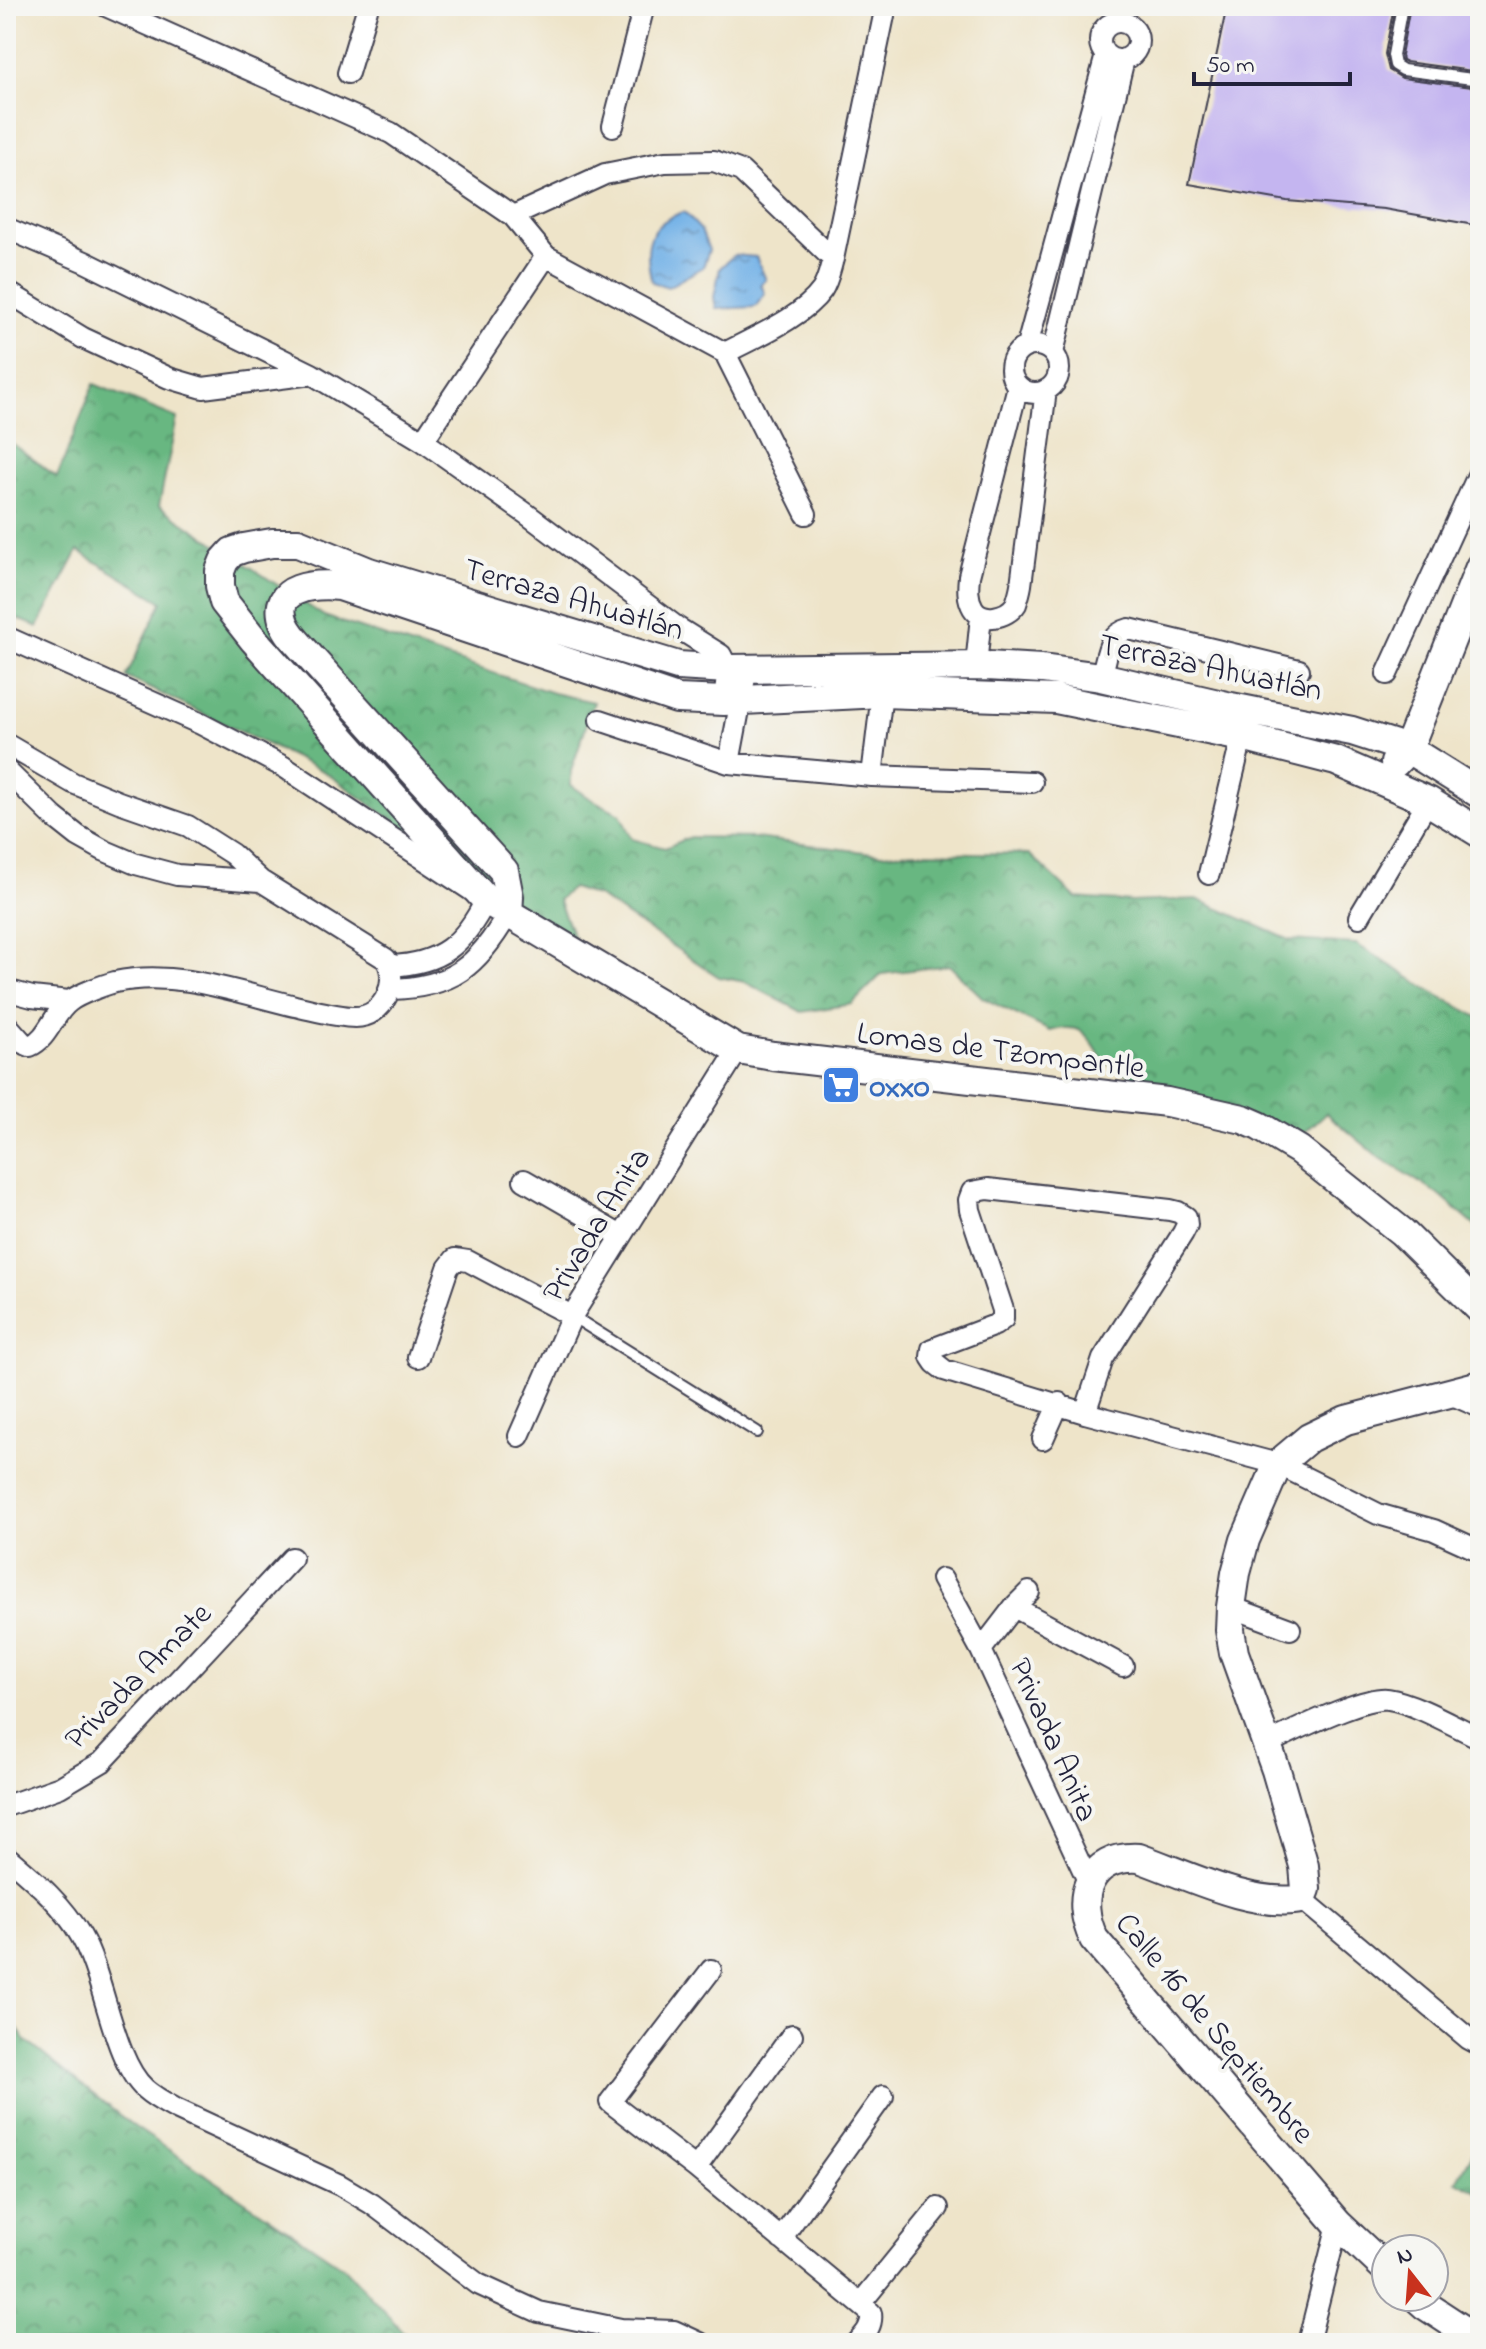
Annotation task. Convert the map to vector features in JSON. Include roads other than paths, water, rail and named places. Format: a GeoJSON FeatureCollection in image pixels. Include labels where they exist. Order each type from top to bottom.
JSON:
{"type":"FeatureCollection","features":[{"type":"Feature","properties":{"kind":"street"},"geometry":{"type":"LineString","coordinates":[[106,6],[391,133],[513,216],[546,256],[725,353],[806,514]]}},
{"type":"Feature","properties":{"kind":"street"},"geometry":{"type":"LineString","coordinates":[[348,73],[368,6]]}},
{"type":"Feature","properties":{"kind":"street"},"geometry":{"type":"LineString","coordinates":[[613,126],[644,6]]}},
{"type":"Feature","properties":{"kind":"street"},"geometry":{"type":"LineString","coordinates":[[725,353],[781,323],[812,302],[824,287],[833,259],[886,6]]}},
{"type":"Feature","properties":{"kind":"street"},"geometry":{"type":"LineString","coordinates":[[1125,14],[1138,40],[1134,51],[1115,57],[1100,44],[1102,32],[1125,14]]}},
{"type":"Feature","properties":{"kind":"street"},"geometry":{"type":"LineString","coordinates":[[1027,346],[1115,57]]}},
{"type":"Feature","properties":{"kind":"street"},"geometry":{"type":"LineString","coordinates":[[1053,353],[1115,57]]}},
{"type":"Feature","properties":{"kind":"street"},"geometry":{"type":"LineString","coordinates":[[513,216],[605,174],[665,162],[714,161],[741,171],[833,259]]}},
{"type":"Feature","properties":{"kind":"street"},"geometry":{"type":"LineString","coordinates":[[6,228],[85,262],[312,374],[423,441],[528,515],[678,628],[717,652],[726,662],[738,668],[732,701],[729,763]]}},
{"type":"Feature","properties":{"kind":"street"},"geometry":{"type":"LineString","coordinates":[[423,441],[546,256]]}},
{"type":"Feature","properties":{"kind":"street"},"geometry":{"type":"LineString","coordinates":[[6,291],[83,338],[169,378],[203,388],[312,374]]}},
{"type":"Feature","properties":{"kind":"street"},"geometry":{"type":"LineString","coordinates":[[1041,345],[1053,353],[1059,373],[1046,390],[1031,393],[1018,386],[1011,371],[1014,356],[1027,346],[1041,345]]}},
{"type":"Feature","properties":{"kind":"street"},"geometry":{"type":"LineString","coordinates":[[1018,386],[969,576],[968,596],[974,611],[987,617],[1008,611],[1015,604],[1021,585],[1046,390]]}},
{"type":"Feature","properties":{"kind":"street"},"geometry":{"type":"LineString","coordinates":[[1387,674],[1480,471]]}},
{"type":"Feature","properties":{"kind":"street","name":"Terraza Ahuatlán"},"geometry":{"type":"LineString","coordinates":[[1480,794],[1408,749],[1352,731],[1101,677],[1042,669],[982,666],[678,666],[369,572],[298,543],[257,545],[232,552],[220,571],[224,602],[254,640],[497,907],[509,897],[504,871],[284,624],[283,605],[288,595],[296,589],[320,584],[340,586],[677,699],[732,701],[882,693],[1056,699],[1242,737],[1336,761],[1374,776],[1428,801],[1480,833]]}},
{"type":"Feature","properties":{"kind":"street"},"geometry":{"type":"LineString","coordinates":[[1374,776],[1391,767],[1408,749],[1480,567]]}},
{"type":"Feature","properties":{"kind":"street"},"geometry":{"type":"LineString","coordinates":[[982,666],[987,617]]}},
{"type":"Feature","properties":{"kind":"street"},"geometry":{"type":"LineString","coordinates":[[1101,677],[1112,639],[1118,632],[1129,629],[1299,670]]}},
{"type":"Feature","properties":{"kind":"street"},"geometry":{"type":"LineString","coordinates":[[6,637],[201,724],[284,767],[497,907],[491,943],[476,960],[457,974],[436,984],[413,989],[390,979]]}},
{"type":"Feature","properties":{"kind":"street"},"geometry":{"type":"LineString","coordinates":[[872,776],[882,693]]}},
{"type":"Feature","properties":{"kind":"street"},"geometry":{"type":"LineString","coordinates":[[600,720],[729,763],[872,776],[1032,782]]}},
{"type":"Feature","properties":{"kind":"street"},"geometry":{"type":"LineString","coordinates":[[1336,761],[1340,748],[1352,731]]}},
{"type":"Feature","properties":{"kind":"street"},"geometry":{"type":"LineString","coordinates":[[1209,874],[1242,737]]}},
{"type":"Feature","properties":{"kind":"street"},"geometry":{"type":"LineString","coordinates":[[6,744],[73,783],[188,826],[232,854],[261,881],[386,959],[390,979],[378,1007],[357,1018],[164,978],[110,983],[69,1001],[32,997],[6,990]]}},
{"type":"Feature","properties":{"kind":"street"},"geometry":{"type":"LineString","coordinates":[[6,770],[78,836],[114,855],[177,875],[261,881]]}},
{"type":"Feature","properties":{"kind":"street"},"geometry":{"type":"LineString","coordinates":[[1359,917],[1428,801]]}},
{"type":"Feature","properties":{"kind":"street","name":"Lomas de Tzompantle"},"geometry":{"type":"LineString","coordinates":[[497,907],[738,1050],[1167,1102],[1243,1119],[1299,1150],[1391,1223],[1480,1309]]}},
{"type":"Feature","properties":{"kind":"street"},"geometry":{"type":"LineString","coordinates":[[6,1024],[23,1043],[30,1046],[39,1042],[69,1001]]}},
{"type":"Feature","properties":{"kind":"street","name":"Privada Anita"},"geometry":{"type":"LineString","coordinates":[[519,1436],[572,1316],[738,1050]]}},
{"type":"Feature","properties":{"kind":"street"},"geometry":{"type":"LineString","coordinates":[[524,1180],[621,1236]]}},
{"type":"Feature","properties":{"kind":"street"},"geometry":{"type":"LineString","coordinates":[[1085,1413],[1103,1359],[1183,1233],[1187,1225],[1186,1217],[1170,1210],[1034,1194],[988,1189],[972,1192],[970,1210],[1003,1310],[1003,1319],[995,1325],[932,1349],[931,1357],[944,1370],[1085,1413],[1278,1464],[1378,1514],[1434,1530],[1480,1551]]}},
{"type":"Feature","properties":{"kind":"street"},"geometry":{"type":"LineString","coordinates":[[418,1357],[448,1268],[455,1259],[468,1261],[572,1316]]}},
{"type":"Feature","properties":{"kind":"street"},"geometry":{"type":"LineString","coordinates":[[1480,1385],[1346,1420],[1309,1438],[1278,1464],[1245,1540],[1231,1607],[1230,1630],[1234,1653],[1276,1770],[1304,1866],[1306,1889],[1302,1899],[1480,2045]]}},
{"type":"Feature","properties":{"kind":"street"},"geometry":{"type":"LineString","coordinates":[[1448,1393],[1480,1407]]}},
{"type":"Feature","properties":{"kind":"street"},"geometry":{"type":"LineString","coordinates":[[1043,1439],[1059,1403]]}},
{"type":"Feature","properties":{"kind":"street","name":"Privada Amate"},"geometry":{"type":"LineString","coordinates":[[6,1806],[60,1787],[102,1762],[292,1558]]}},
{"type":"Feature","properties":{"kind":"street","name":"Privada Anita"},"geometry":{"type":"LineString","coordinates":[[942,1579],[981,1650],[1089,1883]]}},
{"type":"Feature","properties":{"kind":"street"},"geometry":{"type":"LineString","coordinates":[[981,1650],[1029,1592]]}},
{"type":"Feature","properties":{"kind":"street"},"geometry":{"type":"LineString","coordinates":[[1014,1607],[1123,1666]]}},
{"type":"Feature","properties":{"kind":"street"},"geometry":{"type":"LineString","coordinates":[[1231,1607],[1290,1629]]}},
{"type":"Feature","properties":{"kind":"street"},"geometry":{"type":"LineString","coordinates":[[1265,1744],[1361,1703],[1385,1698],[1480,1738]]}},
{"type":"Feature","properties":{"kind":"street"},"geometry":{"type":"LineString","coordinates":[[6,1856],[52,1897],[81,1936],[99,1976],[130,2072],[143,2088],[176,2109],[340,2185],[372,2204],[478,2284],[539,2312],[621,2329],[674,2331],[700,2343]]}},
{"type":"Feature","properties":{"kind":"street","name":"Calle 16 de Septiembre"},"geometry":{"type":"LineString","coordinates":[[1302,1899],[1286,1902],[1250,1898],[1139,1858],[1125,1857],[1099,1869],[1089,1883],[1084,1910],[1094,1939],[1338,2224],[1370,2254]]}},
{"type":"Feature","properties":{"kind":"street"},"geometry":{"type":"LineString","coordinates":[[711,1970],[610,2102],[696,2168],[871,2313],[869,2329],[857,2343]]}},
{"type":"Feature","properties":{"kind":"street"},"geometry":{"type":"LineString","coordinates":[[696,2168],[792,2035]]}},
{"type":"Feature","properties":{"kind":"street"},"geometry":{"type":"LineString","coordinates":[[781,2239],[883,2096]]}},
{"type":"Feature","properties":{"kind":"street"},"geometry":{"type":"LineString","coordinates":[[860,2304],[938,2208]]}},
{"type":"Feature","properties":{"kind":"street"},"geometry":{"type":"LineString","coordinates":[[1308,2343],[1338,2224]]}},
{"type":"Feature","properties":{"kind":"street"},"geometry":{"type":"LineString","coordinates":[[1437,2313],[1480,2341]]}},
{"type":"Feature","properties":{"kind":"lane"},"geometry":{"type":"LineString","coordinates":[[1402,6],[1393,55],[1395,65],[1403,70],[1480,80]]}},
{"type":"Feature","properties":{"kind":"lane"},"geometry":{"type":"LineString","coordinates":[[572,1316],[757,1432]]}},
{"type":"Feature","properties":{"kind":"water"},"geometry":{"type":"Polygon","coordinates":[[[684,212],[701,230],[709,250],[703,267],[668,287],[652,282],[648,258],[651,238],[662,223],[684,212]]]}},
{"type":"Feature","properties":{"kind":"water"},"geometry":{"type":"Polygon","coordinates":[[[734,255],[756,257],[766,280],[761,284],[765,294],[755,307],[716,309],[714,297],[720,268],[734,255]]]}},
{"type":"Feature","properties":{"kind":"place","name":"oxxo"},"geometry":{"type":"Point","coordinates":[841,1085]}}]}
